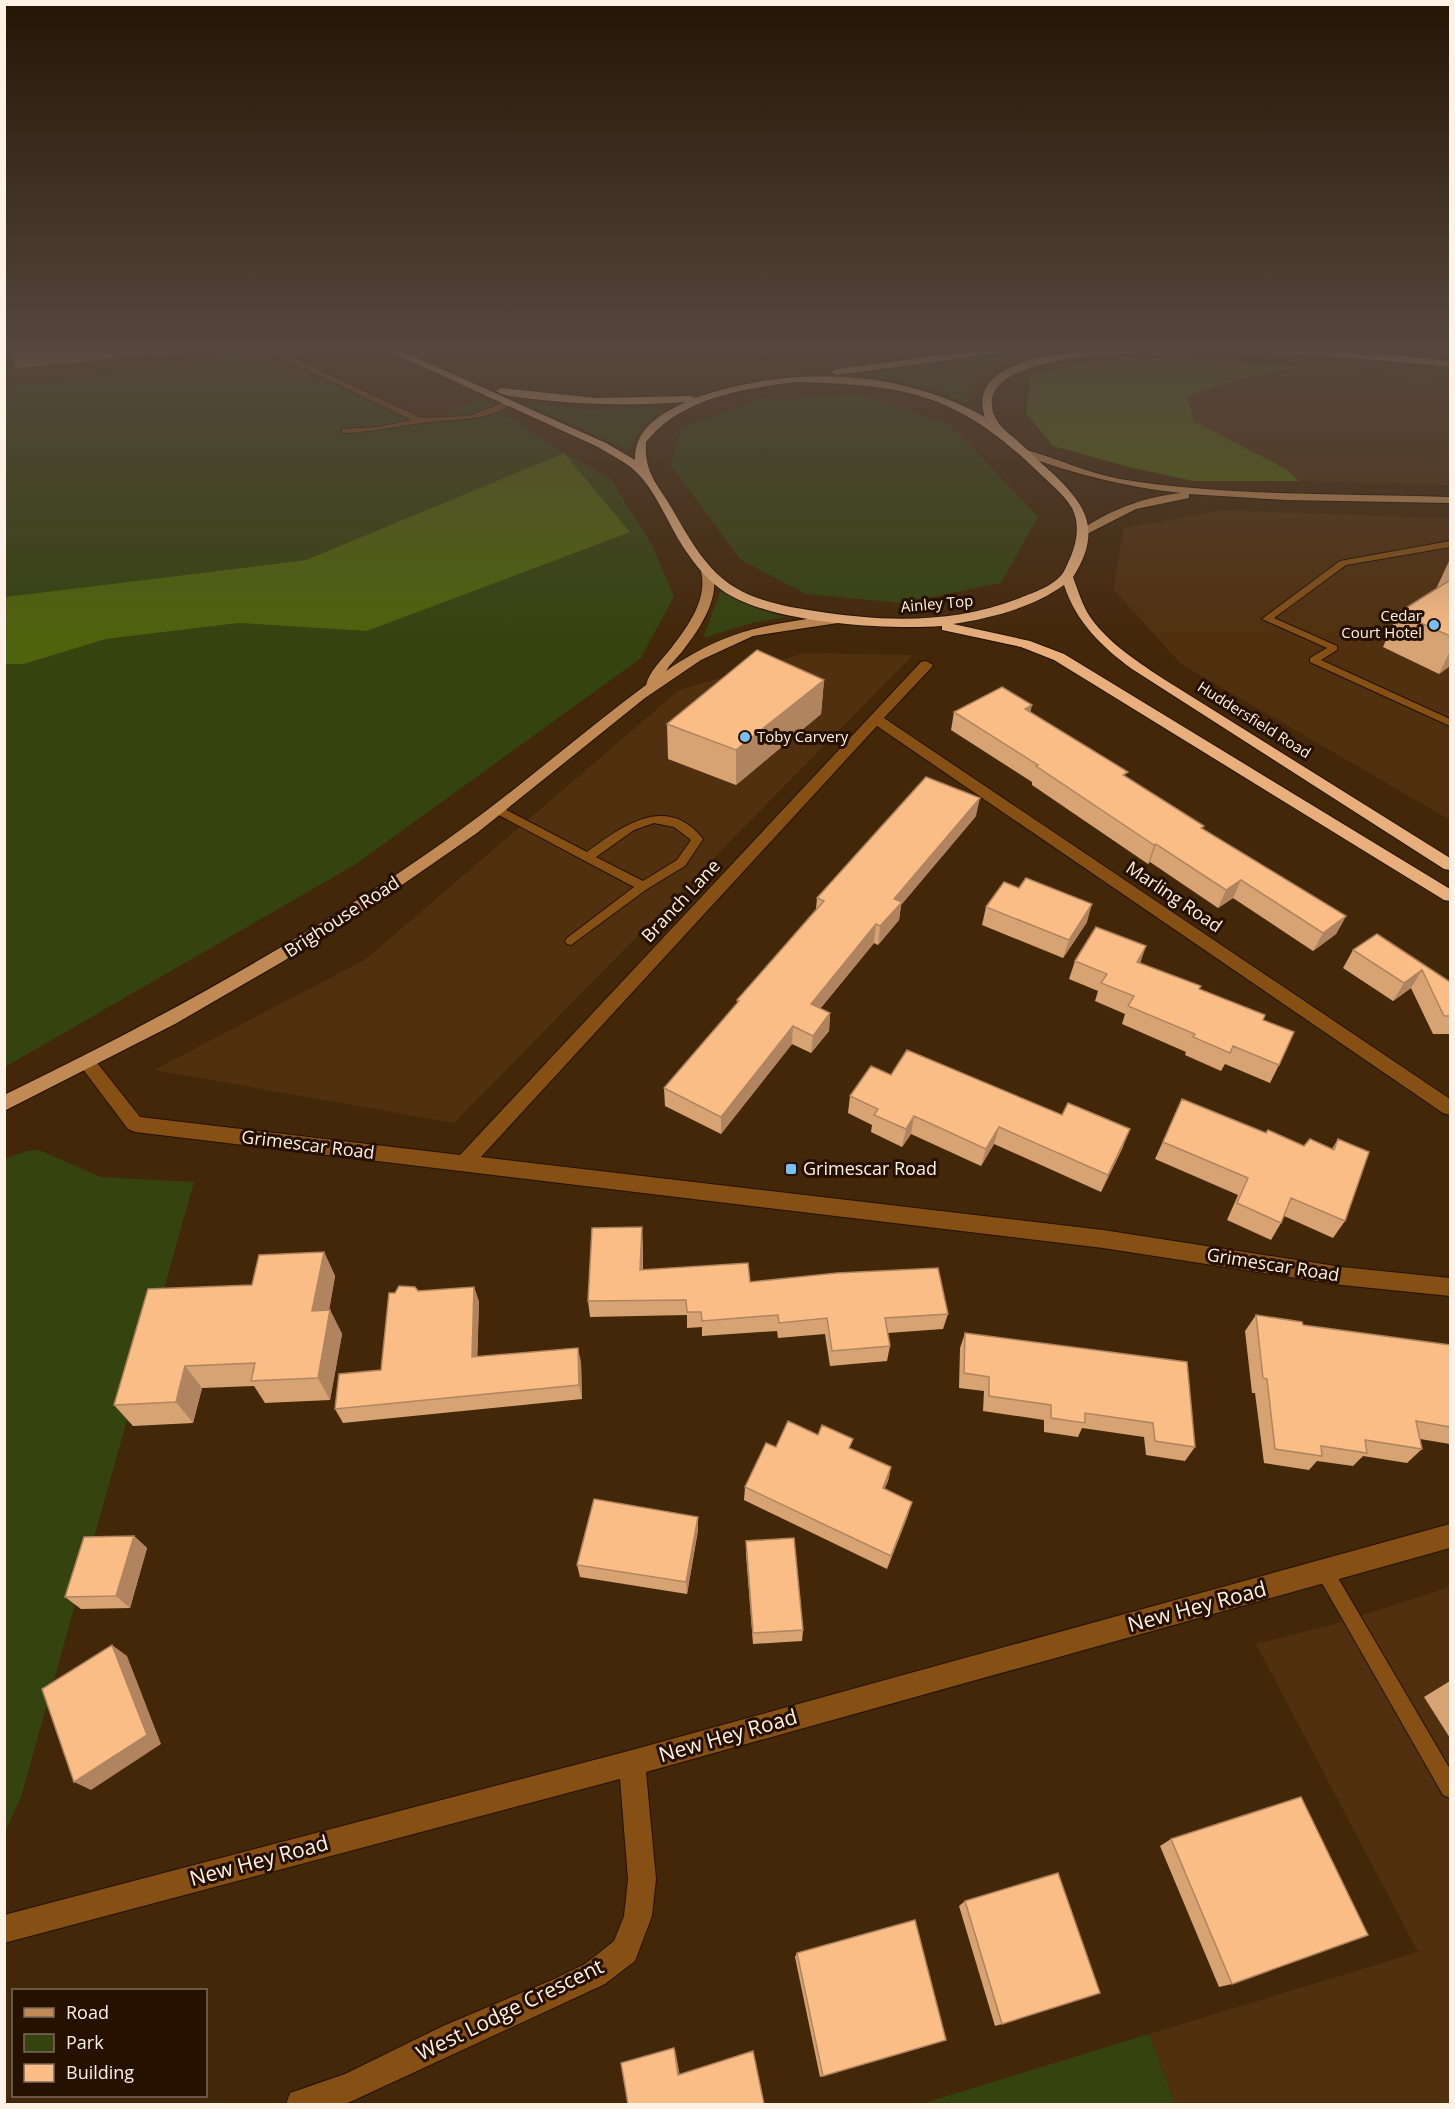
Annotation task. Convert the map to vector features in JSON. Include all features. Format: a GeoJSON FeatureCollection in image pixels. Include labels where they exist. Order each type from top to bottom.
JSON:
{"type":"FeatureCollection","features":[{"type":"Feature","properties":{"kind":"highway"},"geometry":{"type":"LineString","coordinates":[[604,446],[626,459],[650,478]]}},
{"type":"Feature","properties":{"kind":"highway","name":"Ainley Top"},"geometry":{"type":"LineString","coordinates":[[641,446],[640,461],[684,540],[707,571],[723,585],[740,595],[781,609],[884,624],[928,623],[979,617],[1010,608],[1041,594],[1067,577]]}},
{"type":"Feature","properties":{"kind":"highway","name":"Ainley Top"},"geometry":{"type":"LineString","coordinates":[[1017,446],[1078,509],[1085,532]]}},
{"type":"Feature","properties":{"kind":"highway"},"geometry":{"type":"LineString","coordinates":[[1067,577],[1085,532]]}},
{"type":"Feature","properties":{"kind":"highway","name":"Huddersfield Road"},"geometry":{"type":"LineString","coordinates":[[1067,577],[1081,612],[1094,629],[1126,659],[1157,681],[1450,865]]}},
{"type":"Feature","properties":{"kind":"highway"},"geometry":{"type":"LineString","coordinates":[[928,623],[1005,638],[1059,657],[1450,896]]}},
{"type":"Feature","properties":{"kind":"highway"},"geometry":{"type":"LineString","coordinates":[[1292,800],[1318,824],[1450,906]]}},
{"type":"Feature","properties":{"kind":"main road"},"geometry":{"type":"LineString","coordinates":[[1024,452],[1070,469],[1119,482],[1232,493],[1450,500]]}},
{"type":"Feature","properties":{"kind":"main road"},"geometry":{"type":"LineString","coordinates":[[1085,532],[1112,514],[1154,501],[1232,493]]}},
{"type":"Feature","properties":{"kind":"main road"},"geometry":{"type":"LineString","coordinates":[[651,685],[663,664],[676,651],[702,612],[710,583],[707,571]]}},
{"type":"Feature","properties":{"kind":"main road"},"geometry":{"type":"LineString","coordinates":[[651,685],[737,636],[838,619]]}},
{"type":"Feature","properties":{"kind":"main road","name":"Brighouse Road"},"geometry":{"type":"LineString","coordinates":[[4,1104],[88,1064],[272,962],[435,856],[651,685]]}},
{"type":"Feature","properties":{"kind":"street","name":"Branch Lane"},"geometry":{"type":"LineString","coordinates":[[464,1163],[926,665]]}},
{"type":"Feature","properties":{"kind":"street","name":"Marling Road"},"geometry":{"type":"LineString","coordinates":[[876,719],[1450,1108]]}},
{"type":"Feature","properties":{"kind":"street","name":"Grimescar Road"},"geometry":{"type":"LineString","coordinates":[[88,1064],[135,1124],[1103,1239],[1342,1276],[1450,1287]]}},
{"type":"Feature","properties":{"kind":"street","name":"New Hey Road"},"geometry":{"type":"LineString","coordinates":[[4,1929],[632,1763],[1450,1536]]}},
{"type":"Feature","properties":{"kind":"street","name":"West Lodge Crescent"},"geometry":{"type":"LineString","coordinates":[[301,2104],[350,2096],[454,2037],[595,1974],[625,1951],[638,1916],[642,1879],[632,1763]]}},
{"type":"Feature","properties":{"kind":"lane"},"geometry":{"type":"LineString","coordinates":[[1450,544],[1342,563],[1267,619],[1334,648],[1314,660],[1450,723]]}},
{"type":"Feature","properties":{"kind":"lane"},"geometry":{"type":"LineString","coordinates":[[497,809],[643,886]]}},
{"type":"Feature","properties":{"kind":"lane"},"geometry":{"type":"LineString","coordinates":[[571,941],[643,886],[681,863],[697,839],[676,823],[652,819],[631,827],[588,857]]}},
{"type":"Feature","properties":{"kind":"lane"},"geometry":{"type":"LineString","coordinates":[[1325,1572],[1450,1788]]}},
{"type":"Feature","properties":{"kind":"shaded area"},"geometry":{"type":"Polygon","coordinates":[[[1243,446],[1450,446],[1450,485],[1299,481],[1286,469],[1243,446]]]}},
{"type":"Feature","properties":{"kind":"shaded area"},"geometry":{"type":"Polygon","coordinates":[[[1224,510],[1450,519],[1450,820],[1181,664],[1113,589],[1124,528],[1224,510]]]}},
{"type":"Feature","properties":{"kind":"shaded area"},"geometry":{"type":"Polygon","coordinates":[[[804,653],[913,655],[454,1123],[154,1070],[366,959],[679,690],[804,653]]]}},
{"type":"Feature","properties":{"kind":"shaded area"},"geometry":{"type":"Polygon","coordinates":[[[1450,1587],[1450,2104],[1175,2104],[1149,2034],[1418,1952],[1256,1644],[1335,1624],[1450,1587]]]}},
{"type":"Feature","properties":{"kind":"green space"},"geometry":{"type":"Polygon","coordinates":[[[4,446],[554,446],[564,453],[306,560],[5,597],[4,446]]]}},
{"type":"Feature","properties":{"kind":"green space"},"geometry":{"type":"Polygon","coordinates":[[[620,446],[632,446],[630,451],[620,446]]]}},
{"type":"Feature","properties":{"kind":"green space"},"geometry":{"type":"Polygon","coordinates":[[[676,446],[971,446],[1038,517],[1001,583],[901,603],[806,594],[741,560],[670,464],[676,446]]]}},
{"type":"Feature","properties":{"kind":"green space"},"geometry":{"type":"Polygon","coordinates":[[[1055,446],[1243,446],[1286,469],[1299,481],[1193,481],[1129,467],[1055,446]]]}},
{"type":"Feature","properties":{"kind":"green space"},"geometry":{"type":"Polygon","coordinates":[[[564,453],[610,478],[651,543],[674,596],[641,658],[356,864],[5,1067],[5,664],[24,664],[106,639],[239,623],[367,631],[564,453]]]}},
{"type":"Feature","properties":{"kind":"green space"},"geometry":{"type":"Polygon","coordinates":[[[564,453],[630,532],[367,631],[239,623],[106,639],[24,664],[5,664],[5,597],[306,560],[564,453]]]}},
{"type":"Feature","properties":{"kind":"green space"},"geometry":{"type":"Polygon","coordinates":[[[721,590],[744,603],[785,617],[752,623],[703,638],[721,590]]]}},
{"type":"Feature","properties":{"kind":"green space"},"geometry":{"type":"Polygon","coordinates":[[[39,1150],[101,1177],[194,1182],[21,1797],[5,1832],[5,1159],[27,1151],[39,1150]]]}},
{"type":"Feature","properties":{"kind":"green space"},"geometry":{"type":"Polygon","coordinates":[[[1149,2034],[1175,2104],[921,2104],[1149,2034]]]}},
{"type":"Feature","properties":{"kind":"building"},"geometry":{"type":"Polygon","coordinates":[[[1450,580],[1450,636],[1398,613],[1450,580]]]}},
{"type":"Feature","properties":{"kind":"building"},"geometry":{"type":"Polygon","coordinates":[[[757,650],[824,680],[736,750],[667,724],[757,650]]]}},
{"type":"Feature","properties":{"kind":"building"},"geometry":{"type":"Polygon","coordinates":[[[1002,687],[1032,705],[1025,709],[1128,772],[1123,775],[1204,826],[1201,828],[1346,916],[1323,933],[1241,880],[1226,890],[954,712],[1002,687]]]}},
{"type":"Feature","properties":{"kind":"building"},"geometry":{"type":"Polygon","coordinates":[[[926,777],[980,798],[894,899],[902,902],[880,926],[876,924],[811,1004],[830,1013],[813,1036],[793,1026],[721,1117],[664,1088],[824,901],[817,898],[926,777]]]}},
{"type":"Feature","properties":{"kind":"building"},"geometry":{"type":"Polygon","coordinates":[[[1026,878],[1092,904],[1069,940],[986,907],[1004,882],[1019,888],[1026,878]]]}},
{"type":"Feature","properties":{"kind":"building"},"geometry":{"type":"Polygon","coordinates":[[[1096,927],[1146,946],[1137,962],[1201,986],[1199,989],[1265,1015],[1263,1020],[1294,1032],[1279,1065],[1233,1046],[1230,1053],[1193,1037],[1195,1034],[1128,1006],[1134,996],[1101,983],[1107,974],[1075,961],[1096,927]]]}},
{"type":"Feature","properties":{"kind":"building"},"geometry":{"type":"Polygon","coordinates":[[[1377,934],[1450,982],[1450,1016],[1444,1016],[1422,970],[1404,983],[1353,950],[1377,934]]]}},
{"type":"Feature","properties":{"kind":"building"},"geometry":{"type":"Polygon","coordinates":[[[907,1050],[1062,1115],[1068,1103],[1130,1129],[1108,1175],[999,1127],[986,1149],[914,1116],[906,1129],[874,1115],[878,1109],[850,1096],[871,1066],[891,1075],[907,1050]]]}},
{"type":"Feature","properties":{"kind":"building"},"geometry":{"type":"Polygon","coordinates":[[[1182,1099],[1266,1133],[1268,1130],[1304,1146],[1310,1139],[1334,1150],[1338,1139],[1369,1152],[1345,1221],[1291,1198],[1281,1223],[1237,1203],[1248,1178],[1163,1142],[1182,1099]]]}},
{"type":"Feature","properties":{"kind":"building"},"geometry":{"type":"Polygon","coordinates":[[[642,1227],[640,1270],[748,1263],[750,1282],[837,1273],[938,1268],[948,1314],[885,1318],[890,1346],[832,1351],[827,1318],[779,1323],[778,1315],[702,1321],[701,1312],[687,1312],[686,1300],[588,1301],[592,1228],[642,1227]]]}},
{"type":"Feature","properties":{"kind":"building"},"geometry":{"type":"Polygon","coordinates":[[[324,1252],[312,1311],[330,1310],[318,1378],[251,1381],[255,1363],[185,1366],[176,1402],[114,1405],[148,1289],[252,1285],[259,1255],[324,1252]]]}},
{"type":"Feature","properties":{"kind":"building"},"geometry":{"type":"Polygon","coordinates":[[[399,1286],[415,1287],[418,1291],[474,1287],[472,1357],[578,1348],[579,1385],[335,1409],[339,1374],[381,1370],[389,1293],[395,1293],[399,1286]]]}},
{"type":"Feature","properties":{"kind":"building"},"geometry":{"type":"Polygon","coordinates":[[[1256,1315],[1302,1322],[1303,1325],[1450,1345],[1450,1427],[1416,1421],[1422,1449],[1365,1440],[1367,1453],[1321,1446],[1322,1456],[1275,1449],[1267,1379],[1263,1378],[1256,1315]]]}},
{"type":"Feature","properties":{"kind":"building"},"geometry":{"type":"Polygon","coordinates":[[[965,1333],[1187,1362],[1195,1447],[1155,1441],[1153,1423],[1085,1413],[1085,1423],[1051,1418],[1051,1405],[989,1396],[989,1377],[964,1373],[965,1333]]]}},
{"type":"Feature","properties":{"kind":"building"},"geometry":{"type":"Polygon","coordinates":[[[788,1421],[818,1435],[822,1425],[853,1439],[849,1448],[891,1467],[883,1488],[912,1502],[891,1556],[745,1487],[766,1443],[776,1447],[788,1421]]]}},
{"type":"Feature","properties":{"kind":"building"},"geometry":{"type":"Polygon","coordinates":[[[594,1499],[698,1517],[686,1582],[577,1565],[594,1499]]]}},
{"type":"Feature","properties":{"kind":"building"},"geometry":{"type":"Polygon","coordinates":[[[134,1536],[116,1596],[65,1597],[84,1537],[134,1536]]]}},
{"type":"Feature","properties":{"kind":"building"},"geometry":{"type":"Polygon","coordinates":[[[794,1538],[803,1630],[753,1633],[746,1541],[794,1538]]]}},
{"type":"Feature","properties":{"kind":"building"},"geometry":{"type":"Polygon","coordinates":[[[112,1645],[147,1735],[74,1782],[42,1689],[112,1645]]]}},
{"type":"Feature","properties":{"kind":"building"},"geometry":{"type":"Polygon","coordinates":[[[1301,1797],[1368,1935],[1232,1984],[1171,1839],[1301,1797]]]}},
{"type":"Feature","properties":{"kind":"building"},"geometry":{"type":"Polygon","coordinates":[[[1058,1873],[1100,1993],[1002,2024],[965,1901],[1058,1873]]]}},
{"type":"Feature","properties":{"kind":"building"},"geometry":{"type":"Polygon","coordinates":[[[915,1920],[946,2040],[823,2076],[797,1953],[915,1920]]]}},
{"type":"Feature","properties":{"kind":"building"},"geometry":{"type":"Polygon","coordinates":[[[674,2048],[678,2075],[753,2051],[764,2104],[628,2104],[621,2063],[674,2048]]]}},
{"type":"Feature","properties":{"kind":"place","name":"Cedar Court Hotel"},"geometry":{"type":"Point","coordinates":[1434,625]}},
{"type":"Feature","properties":{"kind":"place","name":"Toby Carvery"},"geometry":{"type":"Point","coordinates":[745,737]}},
{"type":"Feature","properties":{"kind":"place","name":"Grimescar Road"},"geometry":{"type":"Point","coordinates":[791,1169]}}]}
